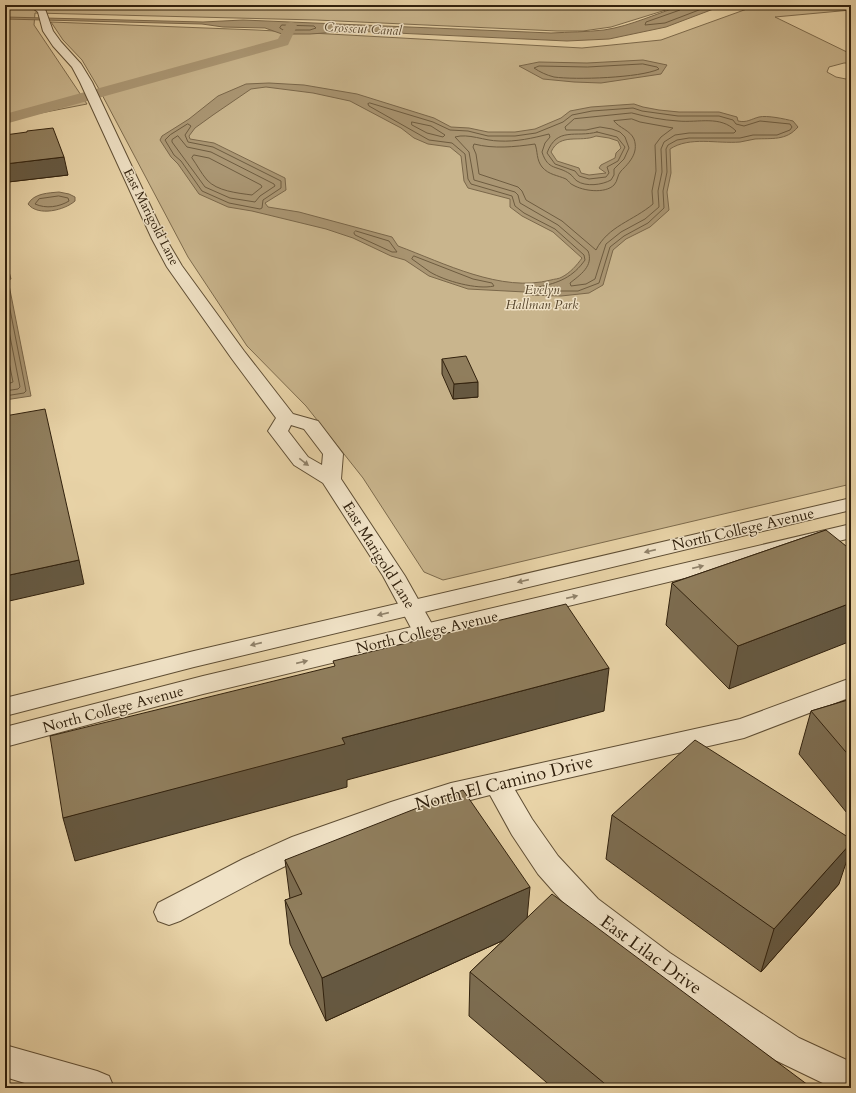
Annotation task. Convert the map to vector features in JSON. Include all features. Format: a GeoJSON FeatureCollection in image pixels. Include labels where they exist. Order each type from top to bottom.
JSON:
{"type":"FeatureCollection","features":[{"type":"Feature","properties":{"kind":"street","name":"East Marigold Lane"},"geometry":{"type":"LineString","coordinates":[[34,5],[42,11],[48,31],[57,44],[77,66],[86,82],[159,239],[175,267],[238,355],[286,418],[278,431],[301,461],[331,479],[394,576],[425,633]]}},
{"type":"Feature","properties":{"kind":"street"},"geometry":{"type":"LineString","coordinates":[[286,418],[311,425],[314,428],[333,454],[331,479]]}},
{"type":"Feature","properties":{"kind":"street","name":"North College Avenue"},"geometry":{"type":"LineString","coordinates":[[5,707],[187,660],[851,504]]}},
{"type":"Feature","properties":{"kind":"street","name":"North College Avenue"},"geometry":{"type":"LineString","coordinates":[[5,737],[203,685],[851,531]]}},
{"type":"Feature","properties":{"kind":"street","name":"North El Camino Drive"},"geometry":{"type":"LineString","coordinates":[[169,912],[253,868],[302,845],[391,813],[451,794],[744,728],[851,686]]}},
{"type":"Feature","properties":{"kind":"street","name":"East Lilac Drive"},"geometry":{"type":"LineString","coordinates":[[497,783],[522,827],[548,865],[587,908],[659,963],[787,1049],[850,1079]]}},
{"type":"Feature","properties":{"kind":"street"},"geometry":{"type":"LineString","coordinates":[[5,1061],[97,1088]]}},
{"type":"Feature","properties":{"kind":"green space"},"geometry":{"type":"Polygon","coordinates":[[[5,5],[682,5],[611,27],[583,31],[316,20],[35,13],[34,25],[87,104],[5,120],[5,5]]]}},
{"type":"Feature","properties":{"kind":"green space","name":"Evelyn Hallman Park"},"geometry":{"type":"Polygon","coordinates":[[[758,5],[851,5],[851,10],[775,17],[851,54],[851,63],[844,63],[829,67],[827,72],[836,77],[851,80],[851,484],[443,580],[424,572],[363,478],[306,406],[247,346],[188,257],[99,89],[82,60],[63,40],[51,22],[257,30],[582,48],[661,40],[758,5]]]}},
{"type":"Feature","properties":{"kind":"water","name":"Crosscut Canal"},"geometry":{"type":"Polygon","coordinates":[[[684,5],[724,5],[666,27],[609,39],[567,41],[353,31],[282,34],[265,28],[223,27],[202,24],[5,19],[5,17],[203,22],[243,20],[551,33],[597,31],[614,28],[684,5]]]}},
{"type":"Feature","properties":{"kind":"water"},"geometry":{"type":"Polygon","coordinates":[[[643,60],[667,65],[661,74],[601,83],[543,79],[519,66],[539,62],[587,63],[643,60]]]}},
{"type":"Feature","properties":{"kind":"water"},"geometry":{"type":"Polygon","coordinates":[[[269,83],[304,85],[357,94],[434,118],[451,127],[469,128],[488,132],[515,132],[535,129],[561,118],[570,111],[591,107],[634,104],[659,110],[679,112],[719,112],[737,117],[738,121],[746,121],[767,116],[793,121],[798,127],[789,135],[784,137],[755,139],[740,142],[704,141],[686,143],[670,149],[671,173],[667,192],[669,210],[650,227],[626,239],[613,250],[603,285],[589,293],[561,296],[527,295],[525,292],[468,289],[429,276],[405,260],[391,256],[353,238],[326,229],[252,211],[228,207],[199,194],[160,140],[162,136],[189,119],[218,96],[246,84],[269,83]],[[266,87],[251,89],[195,128],[189,136],[190,139],[214,143],[285,178],[286,190],[265,203],[268,207],[299,212],[392,237],[398,246],[453,268],[512,283],[532,283],[561,278],[571,271],[582,258],[553,232],[522,216],[510,207],[510,199],[468,188],[464,181],[461,156],[450,147],[428,144],[414,138],[401,128],[350,101],[313,93],[266,87]],[[596,136],[583,139],[565,140],[555,146],[551,152],[557,161],[579,168],[581,173],[589,175],[606,173],[599,168],[601,165],[615,158],[616,153],[621,148],[618,141],[596,136]]]}},
{"type":"Feature","properties":{"kind":"water"},"geometry":{"type":"Polygon","coordinates":[[[59,192],[75,197],[75,201],[65,207],[52,211],[38,210],[32,208],[28,204],[31,200],[38,196],[46,193],[59,192]]]}},
{"type":"Feature","properties":{"kind":"water"},"geometry":{"type":"Polygon","coordinates":[[[5,257],[11,279],[8,280],[31,396],[5,400],[5,257]]]}},
{"type":"Feature","properties":{"kind":"building"},"geometry":{"type":"Polygon","coordinates":[[[53,128],[64,157],[5,164],[5,135],[53,128]]]}},
{"type":"Feature","properties":{"kind":"building"},"geometry":{"type":"Polygon","coordinates":[[[466,356],[478,382],[454,384],[442,359],[466,356]]]}},
{"type":"Feature","properties":{"kind":"building"},"geometry":{"type":"Polygon","coordinates":[[[45,409],[79,560],[5,576],[5,416],[45,409]]]}},
{"type":"Feature","properties":{"kind":"building"},"geometry":{"type":"Polygon","coordinates":[[[826,530],[851,550],[851,603],[738,646],[672,583],[826,530]]]}},
{"type":"Feature","properties":{"kind":"building"},"geometry":{"type":"Polygon","coordinates":[[[566,604],[609,668],[342,738],[345,744],[63,818],[50,736],[335,666],[333,661],[566,604]]]}},
{"type":"Feature","properties":{"kind":"building"},"geometry":{"type":"Polygon","coordinates":[[[851,699],[851,758],[811,711],[851,699]]]}},
{"type":"Feature","properties":{"kind":"building"},"geometry":{"type":"Polygon","coordinates":[[[695,740],[851,839],[851,843],[774,929],[612,815],[695,740]]]}},
{"type":"Feature","properties":{"kind":"building"},"geometry":{"type":"Polygon","coordinates":[[[463,790],[530,887],[322,978],[285,900],[302,894],[285,860],[463,790]]]}},
{"type":"Feature","properties":{"kind":"building"},"geometry":{"type":"Polygon","coordinates":[[[552,894],[812,1088],[610,1088],[470,972],[552,894]]]}},
{"type":"Feature","properties":{"kind":"waterway"},"geometry":{"type":"LineString","coordinates":[[5,119],[283,42],[291,26]]}}]}
